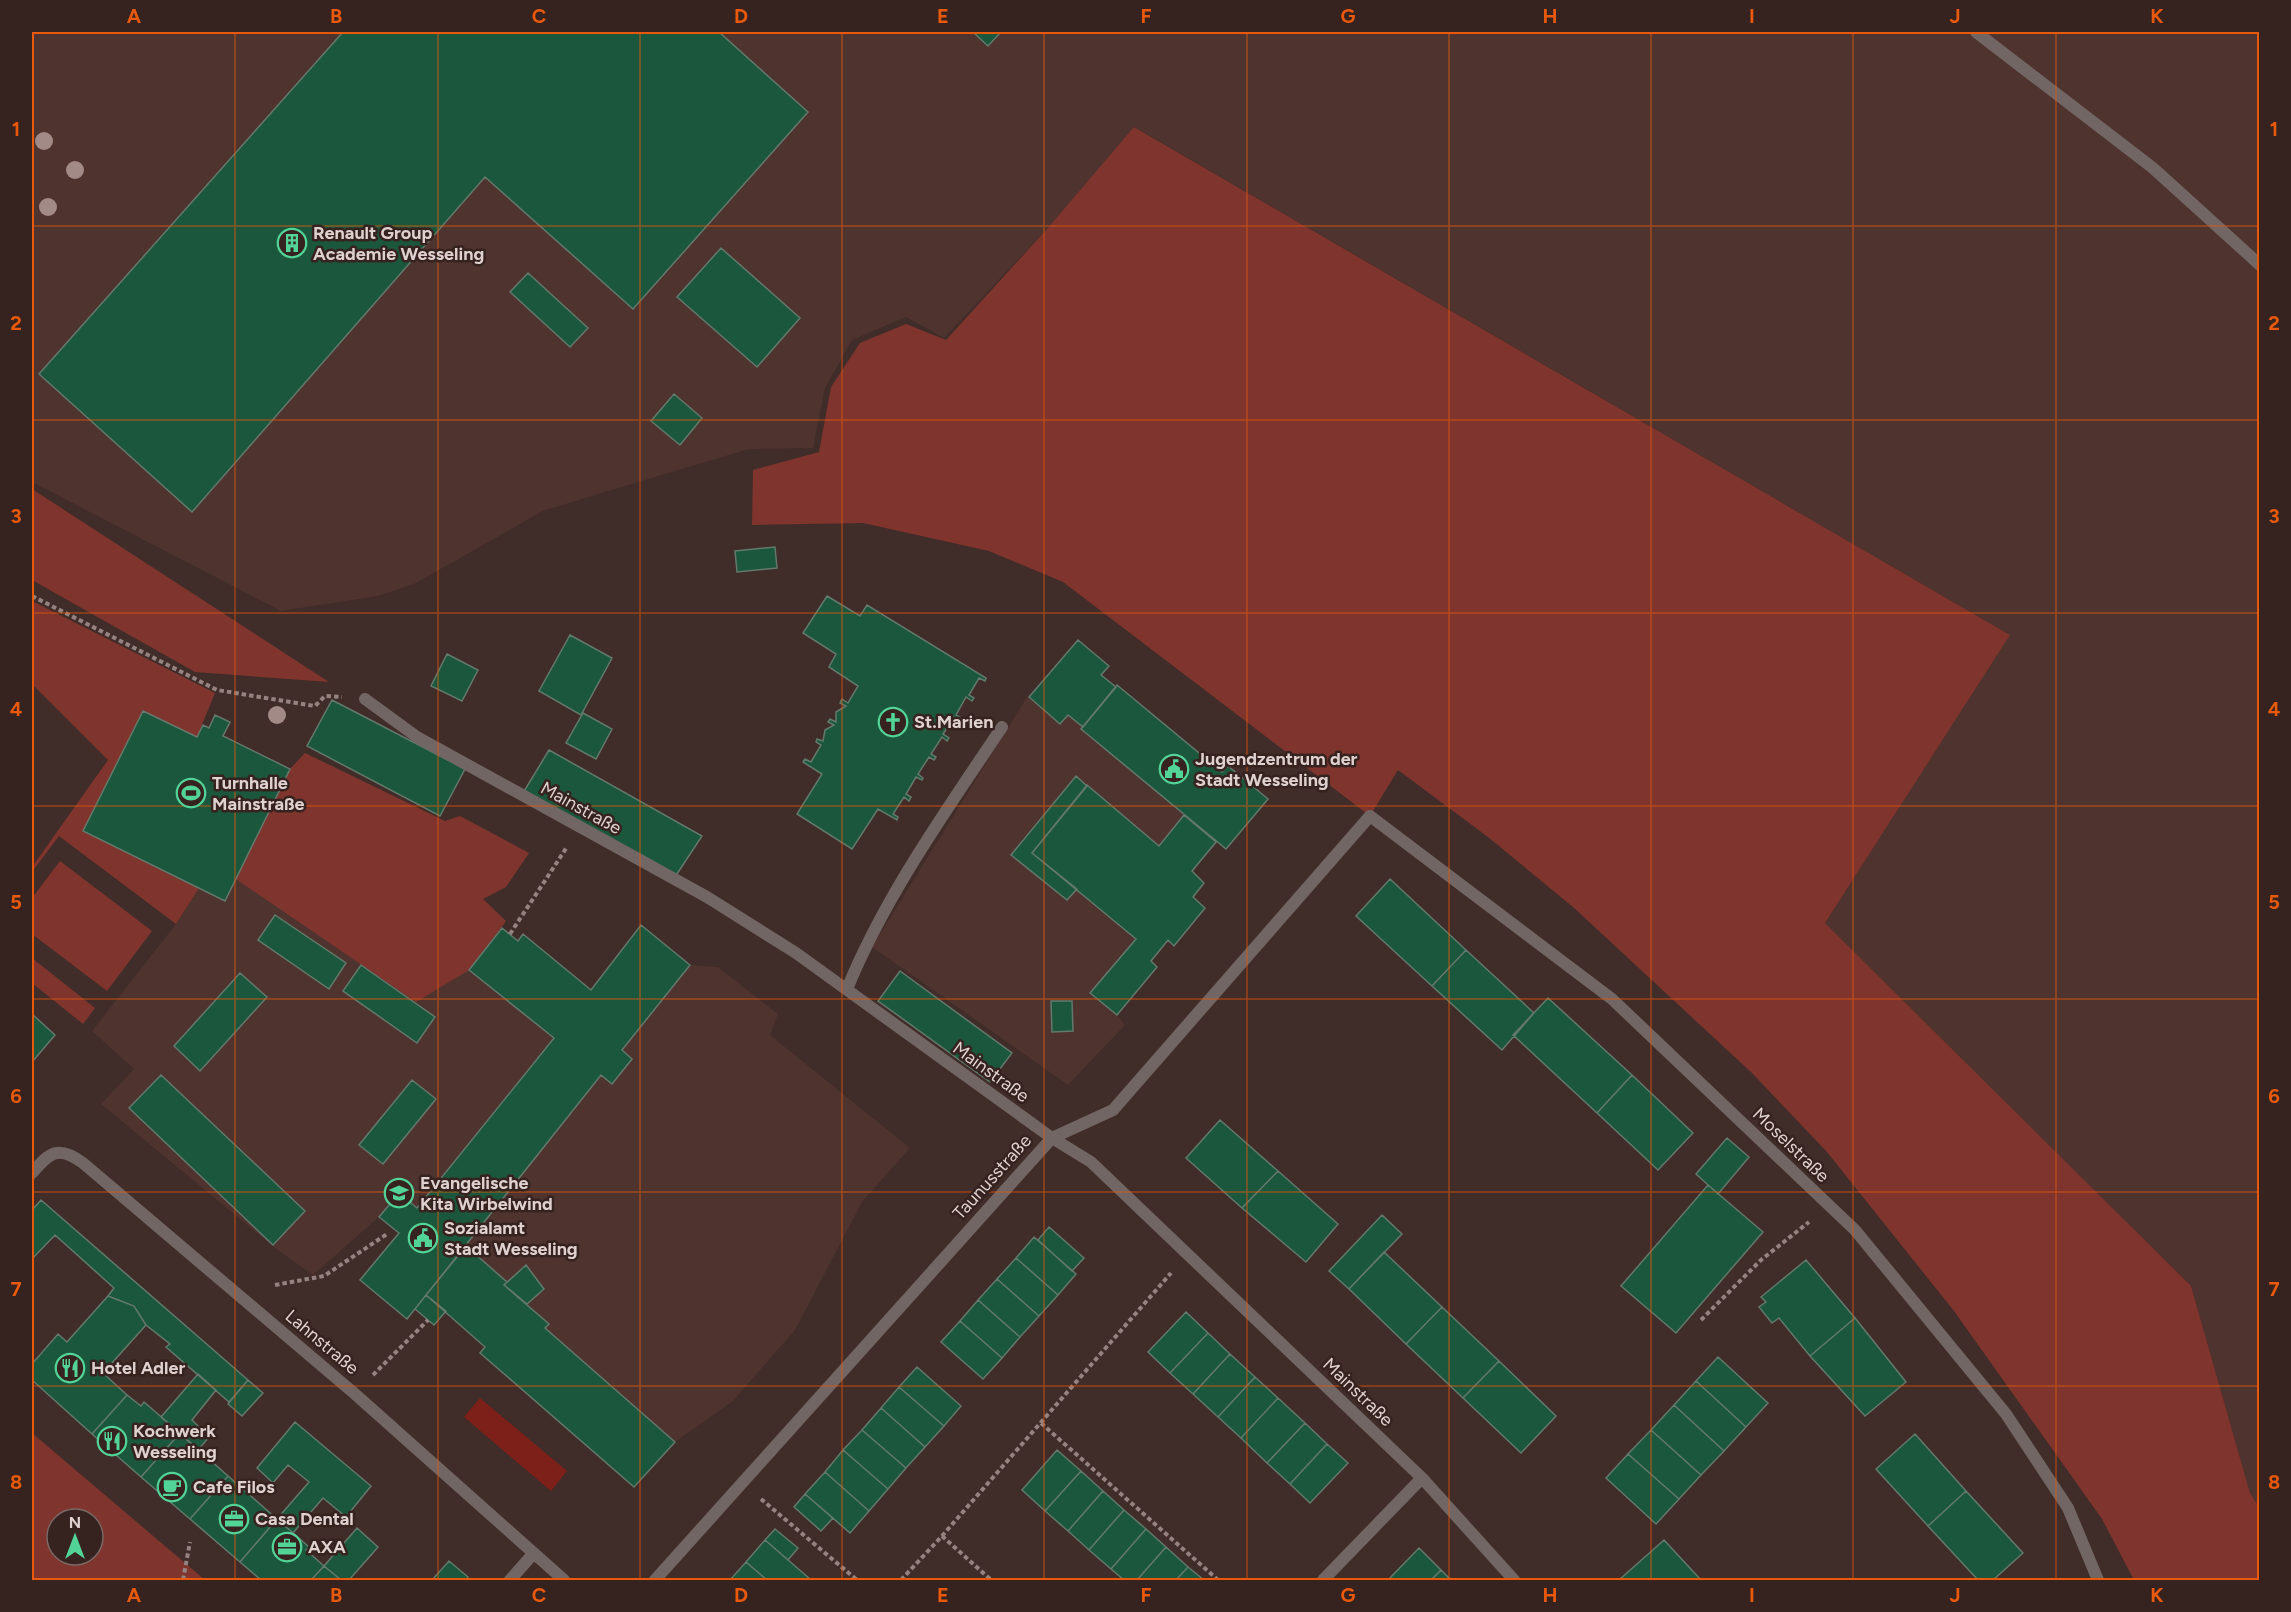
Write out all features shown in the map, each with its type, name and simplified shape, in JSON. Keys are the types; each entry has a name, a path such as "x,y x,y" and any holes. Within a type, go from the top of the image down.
{"street":[{"path":"1976,32 2153,168 2259,265"},
{"name":"Mainstraße","path":"364,699 417,737 707,897 796,953 1052,1138 1091,1162 1422,1478 1514,1581"},
{"path":"847,989 863,949 903,880 1002,727"},
{"name":"Taunusstraße","path":"655,1581 1052,1138 1113,1110 1370,816"},
{"name":"Moselstraße","path":"1370,816 1612,999 1855,1230 2006,1414 2068,1508 2098,1581"},
{"name":"Lahnstraße","path":"32,1173 46,1157 60,1152 72,1155 83,1163 355,1394 564,1581"},
{"path":"1323,1581 1422,1478"},
{"path":"510,1581 532,1554"}],"path":[{"path":"32,596 217,690 315,706 325,696 364,699"},
{"path":"510,934 579,828"},
{"path":"1701,1320 1761,1260 1830,1206"},
{"path":"275,1284 324,1276 387,1234"},
{"path":"901,1581 1188,1255"},
{"path":"355,1394 428,1320"},
{"path":"1041,1422 1218,1581"},
{"path":"742,1483 857,1581"},
{"path":"942,1536 991,1581"},
{"path":"183,1581 190,1542"}],"shaded area":[{"path":"32,32 2259,32 2259,1507 2250,1493 2191,1286 1825,923 2010,635 1135,127 1047,229 944,338 906,317 852,340 825,388 813,448 749,449 618,488 543,511 414,584 378,596 281,611 32,482"},
{"path":"1134,127 2010,635 1825,923 2191,1286 2250,1493 2259,1507 2259,1580 2134,1580 2102,1519 1954,1311 1827,1152 1752,1073 1573,907 1488,837 1398,770 1370,816 1063,582 989,551 863,523 752,525 753,470 819,452 831,387 860,343 906,324 946,340 1047,229"},
{"path":"32,489 329,682 195,672 32,580"},
{"path":"32,601 215,693 197,737 143,711 83,831 199,888 176,924 59,836 32,872 32,867 108,760 32,684"},
{"path":"1027,697 1060,724 1068,715 1083,727 1081,729 1216,842 1192,871 1204,883 1193,897 1205,908 1174,946 1168,941 1151,960 1157,967 1117,1015 1125,1025 1068,1085 872,947"},
{"path":"305,753 445,821 460,816 529,853 506,887 483,899 506,921 502,928 517,941 523,934 591,990 417,1208 399,1193 379,1217 313,1275 275,1248 101,1104 134,1069 92,1031 176,924 199,888 225,901 290,769"},
{"path":"305,753 445,821 460,816 529,853 506,887 483,899 506,921 469,970 416,1002 236,879 290,769"},
{"path":"60,861 152,931 107,991 32,934 32,898"},
{"path":"32,958 95,1008 83,1024 32,983"},
{"path":"690,965 718,967 778,1014 770,1035 910,1148 862,1202 795,1330 733,1401 675,1442 634,1487 480,1353 485,1347 426,1295 601,1075 612,1083 632,1059 622,1050"},
{"path":"480,1398 567,1471 551,1491 464,1417"},
{"path":"32,1433 205,1580 32,1580"}],"building":[{"name":"Renault Group Academie Wesseling","path":"343,32 719,32 808,112 633,309 485,177 192,512 39,374"},
{"path":"973,32 1001,32 988,46"},
{"path":"721,248 800,318 757,367 677,297"},
{"path":"528,273 588,328 570,347 510,292"},
{"path":"674,394 702,418 680,445 651,421"},
{"path":"775,547 777,568 737,572 735,551"},
{"name":"St.Marien","path":"827,596 860,616 867,605 986,678 985,681 979,678 969,695 974,698 972,701 966,697 956,715 961,718 959,721 954,717 943,734 949,738 947,741 942,737 931,754 936,757 934,760 929,757 918,774 923,778 922,780 916,777 906,794 911,797 909,801 904,797 893,814 898,817 897,820 878,809 852,849 797,814 822,774 803,762 805,759 811,762 821,745 816,742 817,739 823,741 825,730 834,725 828,722 830,719 836,722 836,712 846,706 840,703 842,699 848,703 858,686 829,667 836,654 803,633"},
{"path":"570,635 612,658 581,715 539,691"},
{"path":"1078,640 1109,666 1101,675 1116,687 1083,727 1068,715 1060,724 1029,697"},
{"path":"447,654 478,670 462,701 431,686"},
{"name":"Jugendzentrum der Stadt Wesseling","path":"1117,685 1222,772 1228,766 1268,799 1226,849 1081,729"},
{"path":"332,700 465,769 440,816 307,746"},
{"name":"Turnhalle Mainstraße","path":"143,711 197,737 203,725 209,728 215,715 230,722 223,736 290,769 225,901 83,831"},
{"path":"583,713 612,729 596,759 566,743"},
{"path":"549,750 702,836 675,877 523,793"},
{"path":"1076,776 1087,786 1032,853 1077,889 1067,900 1011,855"},
{"path":"1087,785 1159,846 1184,815 1216,842 1192,871 1204,883 1193,897 1205,908 1174,946 1168,940 1151,961 1157,967 1117,1015 1090,993 1136,939 1032,853"},
{"path":"1390,879 1466,950 1432,986 1356,916"},
{"path":"275,915 346,963 329,989 258,940"},
{"path":"641,925 690,965 622,1050 632,1059 612,1084 601,1075 407,1319 360,1280 399,1233 379,1217 399,1193 417,1208 554,1038 469,970 502,928 518,941 523,934 591,990"},
{"path":"1466,950 1534,1013 1502,1050 1432,986"},
{"path":"361,965 435,1017 417,1043 343,991"},
{"path":"900,971 1012,1053 990,1082 878,1001"},
{"path":"240,973 267,997 200,1071 174,1046"},
{"path":"1548,998 1632,1075 1597,1113 1513,1035"},
{"path":"1051,1001 1072,1001 1073,1031 1052,1032"},
{"path":"32,1014 55,1035 32,1062"},
{"path":"161,1075 305,1211 273,1245 129,1108"},
{"path":"1632,1075 1693,1133 1658,1170 1597,1113"},
{"path":"412,1080 436,1099 383,1164 359,1145"},
{"path":"1220,1120 1278,1171 1242,1208 1186,1158"},
{"path":"1727,1138 1749,1157 1718,1194 1696,1174"},
{"path":"1278,1171 1338,1224 1306,1262 1242,1208"},
{"path":"1708,1185 1763,1232 1676,1333 1621,1286"},
{"path":"41,1200 248,1380 229,1402 166,1347 170,1344 146,1325 134,1306 108,1296 114,1288 55,1235 32,1259 32,1210"},
{"path":"1382,1215 1402,1234 1349,1289 1329,1271"},
{"path":"1049,1227 1084,1258 1072,1271 1038,1240"},
{"path":"1034,1237 1076,1274 1058,1295 1016,1258"},
{"path":"466,1246 507,1282 504,1285 549,1324 545,1328 675,1442 634,1487 480,1353 485,1347 426,1295"},
{"path":"1384,1252 1442,1307 1406,1344 1349,1289"},
{"path":"1016,1258 1058,1295 1039,1316 997,1279"},
{"path":"1806,1260 1855,1318 1810,1356 1779,1318 1772,1323 1759,1307 1766,1302 1761,1297"},
{"path":"526,1265 544,1289 527,1304 504,1285"},
{"path":"997,1279 1039,1316 1020,1337 978,1300"},
{"path":"426,1295 446,1311 434,1325 415,1309"},
{"name":"Hotel Adler","path":"108,1296 134,1306 146,1325 103,1373 127,1395 92,1434 32,1380 32,1364 58,1334 67,1342"},
{"path":"978,1300 1020,1337 1002,1358 960,1321"},
{"path":"1442,1307 1499,1361 1463,1398 1406,1344"},
{"path":"1186,1312 1208,1333 1170,1373 1148,1352"},
{"path":"1855,1318 1906,1382 1865,1416 1810,1356"},
{"path":"960,1321 1002,1358 983,1379 941,1342"},
{"path":"1208,1333 1230,1354 1193,1394 1170,1373"},
{"path":"1230,1354 1255,1377 1218,1417 1193,1394"},
{"path":"1718,1357 1768,1403 1746,1427 1696,1381"},
{"path":"1499,1361 1556,1416 1521,1453 1463,1398"},
{"path":"917,1367 961,1406 944,1426 899,1387"},
{"path":"198,1374 216,1390 192,1420 209,1437 198,1450 161,1417"},
{"path":"1255,1377 1278,1398 1241,1438 1218,1417"},
{"path":"248,1380 263,1393 242,1416 228,1404"},
{"path":"1696,1381 1746,1427 1724,1451 1674,1405"},
{"path":"899,1387 944,1426 925,1447 881,1408"},
{"path":"127,1395 141,1406 144,1402 180,1433 141,1477 92,1434"},
{"path":"1278,1398 1305,1423 1267,1463 1241,1438"},
{"path":"1674,1405 1724,1451 1701,1475 1651,1430"},
{"path":"881,1408 925,1447 906,1468 862,1430"},
{"path":"295,1422 371,1486 346,1517 323,1498 293,1533 277,1519 309,1482 288,1465 273,1483 257,1468"},
{"path":"1305,1423 1327,1444 1290,1484 1267,1463"},
{"path":"862,1430 906,1468 888,1489 843,1450"},
{"path":"1651,1430 1701,1475 1679,1499 1628,1454"},
{"path":"180,1433 228,1476 190,1519 141,1477"},
{"path":"1915,1434 1966,1491 1928,1526 1876,1469"},
{"path":"1327,1444 1348,1463 1310,1503 1290,1484"},
{"path":"843,1450 888,1489 869,1511 825,1472"},
{"path":"1057,1450 1081,1471 1045,1511 1022,1490"},
{"path":"1628,1454 1679,1499 1656,1524 1606,1478"},
{"path":"1081,1471 1103,1491 1068,1531 1045,1511"},
{"path":"825,1472 869,1511 850,1533 805,1494"},
{"name":"Casa Dental","path":"228,1476 277,1519 240,1562 190,1519"},
{"path":"1103,1491 1124,1510 1089,1550 1068,1531"},
{"path":"1966,1491 2023,1553 1993,1580 1978,1580 1928,1526"},
{"path":"805,1494 833,1518 821,1531 794,1507"},
{"path":"1124,1510 1146,1529 1111,1569 1089,1550"},
{"path":"277,1519 309,1547 306,1550 324,1566 311,1580 261,1580 240,1562"},
{"path":"357,1528 378,1547 349,1580 341,1580 324,1566"},
{"path":"775,1529 798,1548 788,1560 765,1540"},
{"path":"1146,1529 1166,1547 1137,1580 1124,1580 1111,1569"},
{"path":"765,1540 810,1579 767,1580 746,1562"},
{"path":"1664,1540 1701,1580 1619,1580"},
{"path":"1166,1547 1188,1567 1176,1580 1137,1580"},
{"path":"1419,1548 1441,1570 1431,1580 1388,1580"},
{"path":"449,1561 468,1577 465,1580 432,1580"},
{"path":"746,1562 767,1580 730,1580"},
{"path":"324,1566 341,1580 311,1580"},
{"path":"1188,1567 1204,1580 1176,1580"},
{"path":"1441,1570 1451,1580 1431,1580"}],"place":[{"name":"Renault Group Academie Wesseling","path":"292,243"},
{"name":"St.Marien","path":"893,722"},
{"name":"Jugendzentrum der Stadt Wesseling","path":"1174,769"},
{"name":"Turnhalle Mainstraße","path":"191,793"},
{"name":"Evangelische Kita Wirbelwind","path":"399,1193"},
{"name":"Sozialamt Stadt Wesseling","path":"423,1238"},
{"name":"Hotel Adler","path":"70,1368"},
{"name":"Kochwerk Wesseling","path":"112,1441"},
{"name":"Cafe Filos","path":"172,1487"},
{"name":"Casa Dental","path":"234,1519"},
{"name":"AXA","path":"287,1547"}]}
